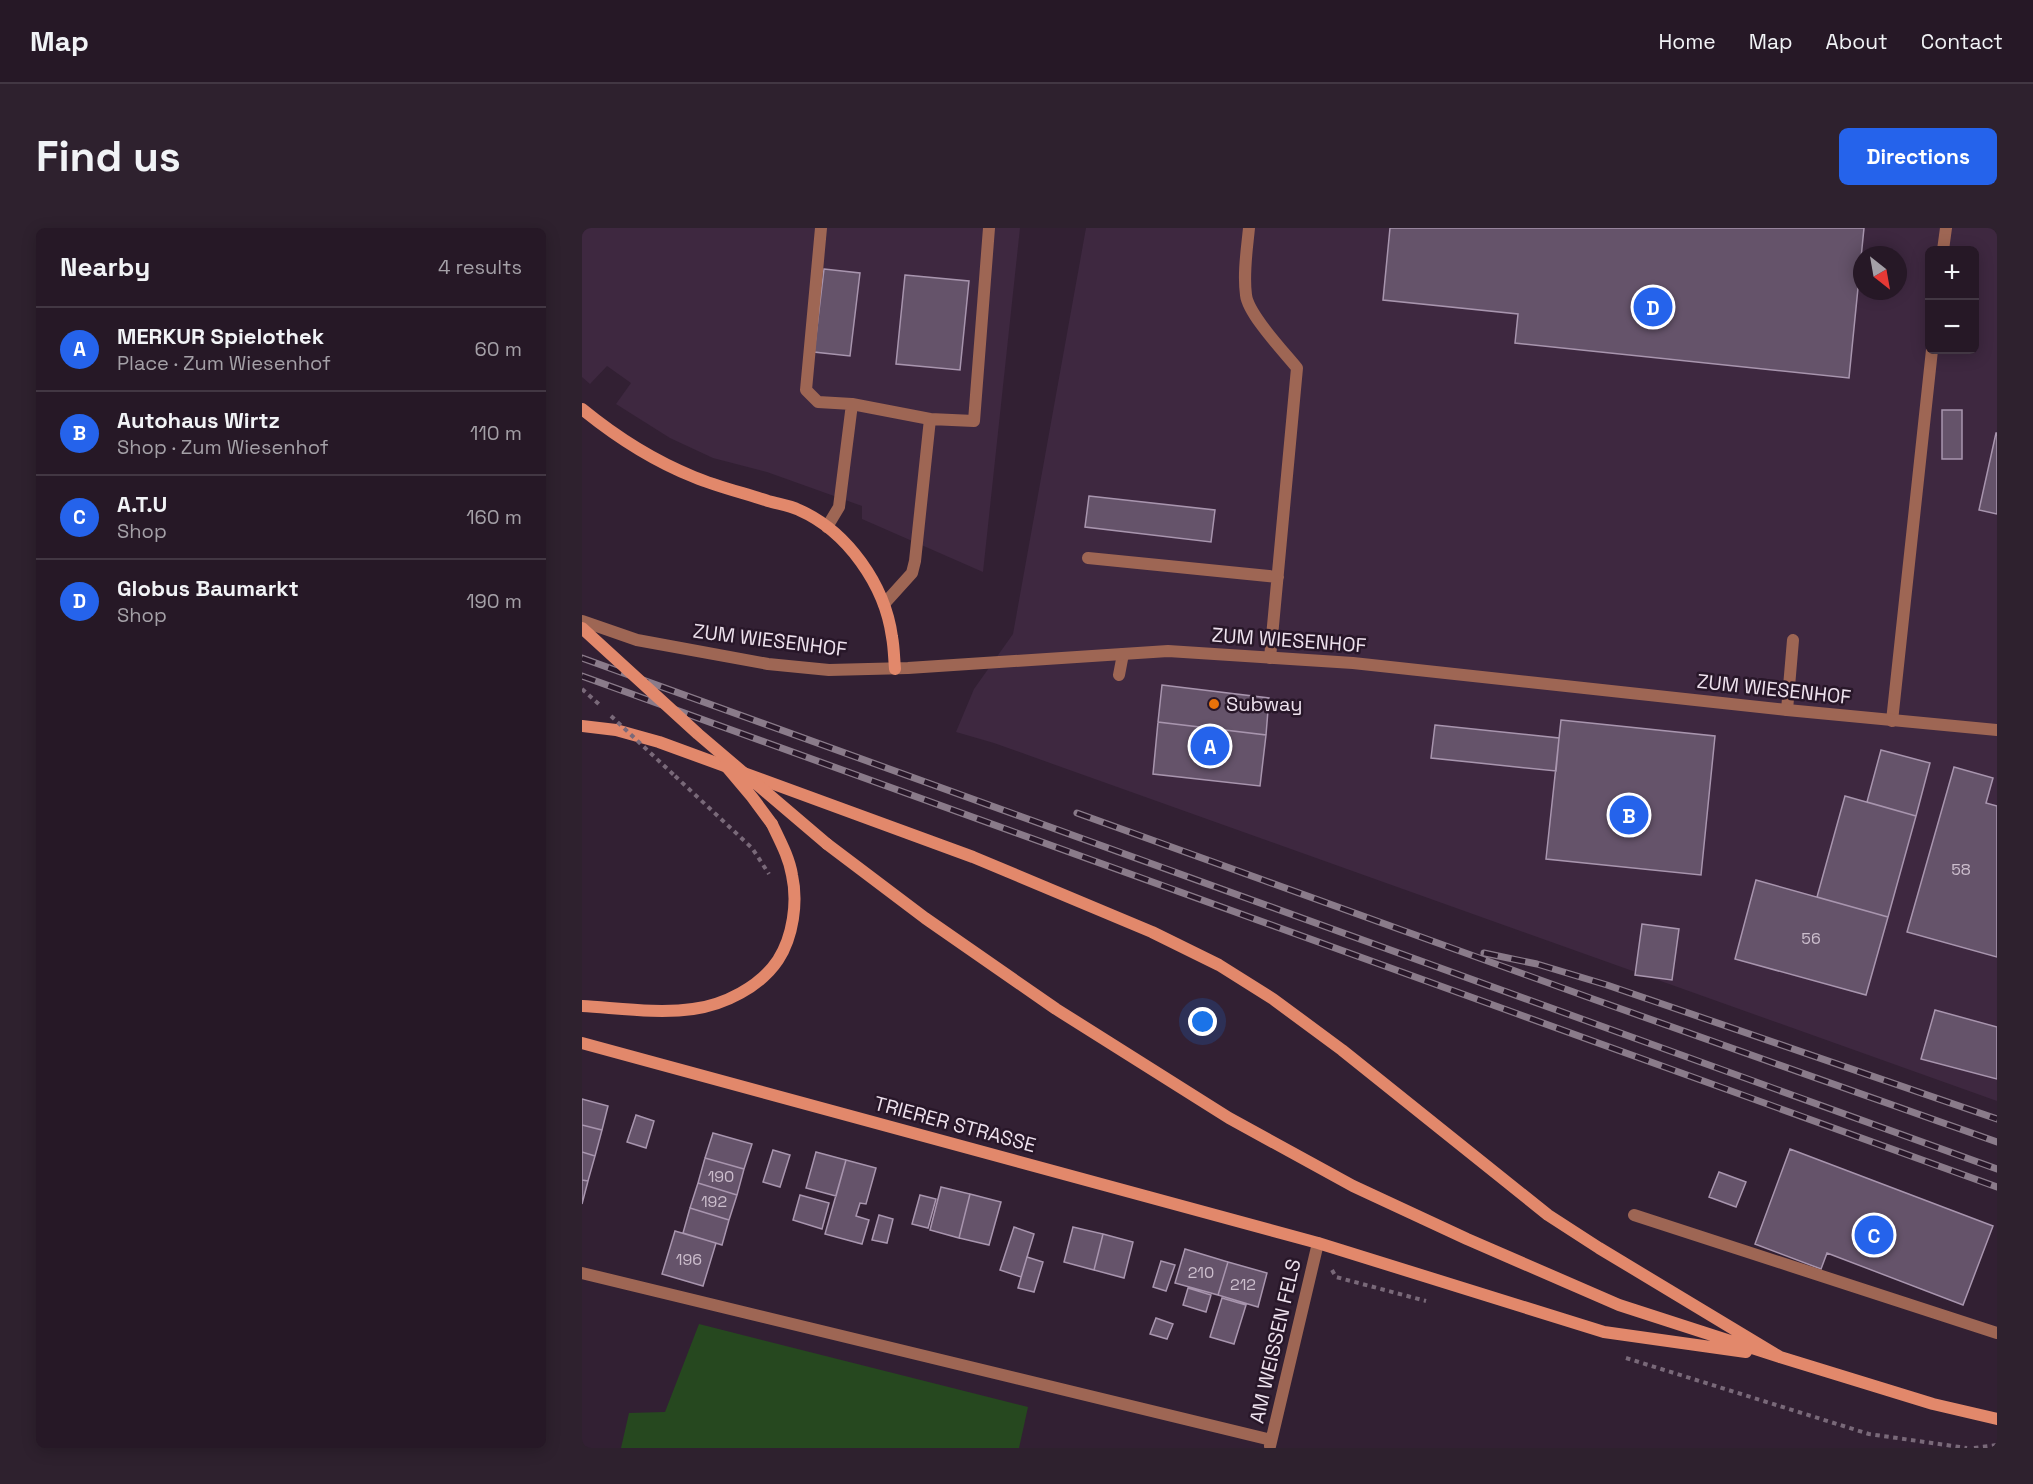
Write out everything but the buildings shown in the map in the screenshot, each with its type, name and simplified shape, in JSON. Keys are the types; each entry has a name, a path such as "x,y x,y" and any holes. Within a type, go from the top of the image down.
{"main road":[{"path":"582,409 602,425 649,455 685,473 798,509 827,527 857,557 871,576 884,604 892,635 895,669"},
{"path":"582,628 698,734 827,844 925,918 1056,1010 1229,1118 1353,1186 1467,1239 1619,1305 1933,1404 1997,1419"},
{"path":"582,726 616,730 659,742 973,857 1152,932 1219,965 1273,999 1342,1050 1548,1215 1780,1357"},
{"path":"582,1006 644,1010 693,1009 724,1001 754,985 778,960 788,937 795,906 793,876 786,853 772,824 698,734"},
{"name":"TRIERER STRASSE","path":"582,1043 1318,1243 1604,1332 1780,1357"}],"street":[{"path":"821,228 806,390 818,402 852,404 930,419 974,421 989,228"},
{"path":"1249,228 1246,296 1252,311 1298,368 1270,658"},
{"path":"1944,246 1946,228"},
{"path":"1892,721 1932,354"},
{"path":"827,527 839,507 852,404"},
{"path":"884,604 912,573 914,567 930,419"},
{"path":"1088,558 1278,577"},
{"name":"ZUM WIESENHOF","path":"582,621 637,640 768,664 829,670 895,669 1168,651 1365,664 1892,721 1997,730"},
{"path":"1787,710 1793,640"},
{"path":"1119,675 1123,654"},
{"path":"1635,1215 1997,1333"},
{"name":"AM WEISSEN FELS","path":"1270,1444 1318,1243"},
{"path":"582,1274 1270,1444"}],"path":[{"path":"582,689 586,693"},
{"path":"611,716 752,848 771,880"},
{"path":"1318,1243 1336,1276 1435,1303"},
{"path":"1618,1356 1869,1434 1967,1448"},
{"path":"1974,1448 1997,1445"}],"shaded area":[{"path":"582,228 1020,228 983,572 862,519 862,506 767,472 713,458 670,438 616,404 631,383 607,366 590,384 582,377"},
{"path":"1086,228 1997,228 1997,1101 994,743 956,732 974,689 1013,634"}],"green space":[{"path":"699,1324 1028,1407 1019,1448 621,1448 629,1413 665,1412"}],"railway":[{"path":"582,658 1997,1169"},
{"path":"582,676 1997,1187"},
{"path":"1077,813 1997,1142"},
{"path":"1484,953 1537,964 1607,985 1997,1119"}],"place":[{"name":"Globus Baumarkt","path":"1653,307"},
{"name":"Subway","path":"1214,704"},
{"name":"MERKUR Spielothek","path":"1210,746"},
{"name":"Autohaus Wirtz","path":"1629,815"},
{"name":"A.T.U","path":"1874,1235"}]}
